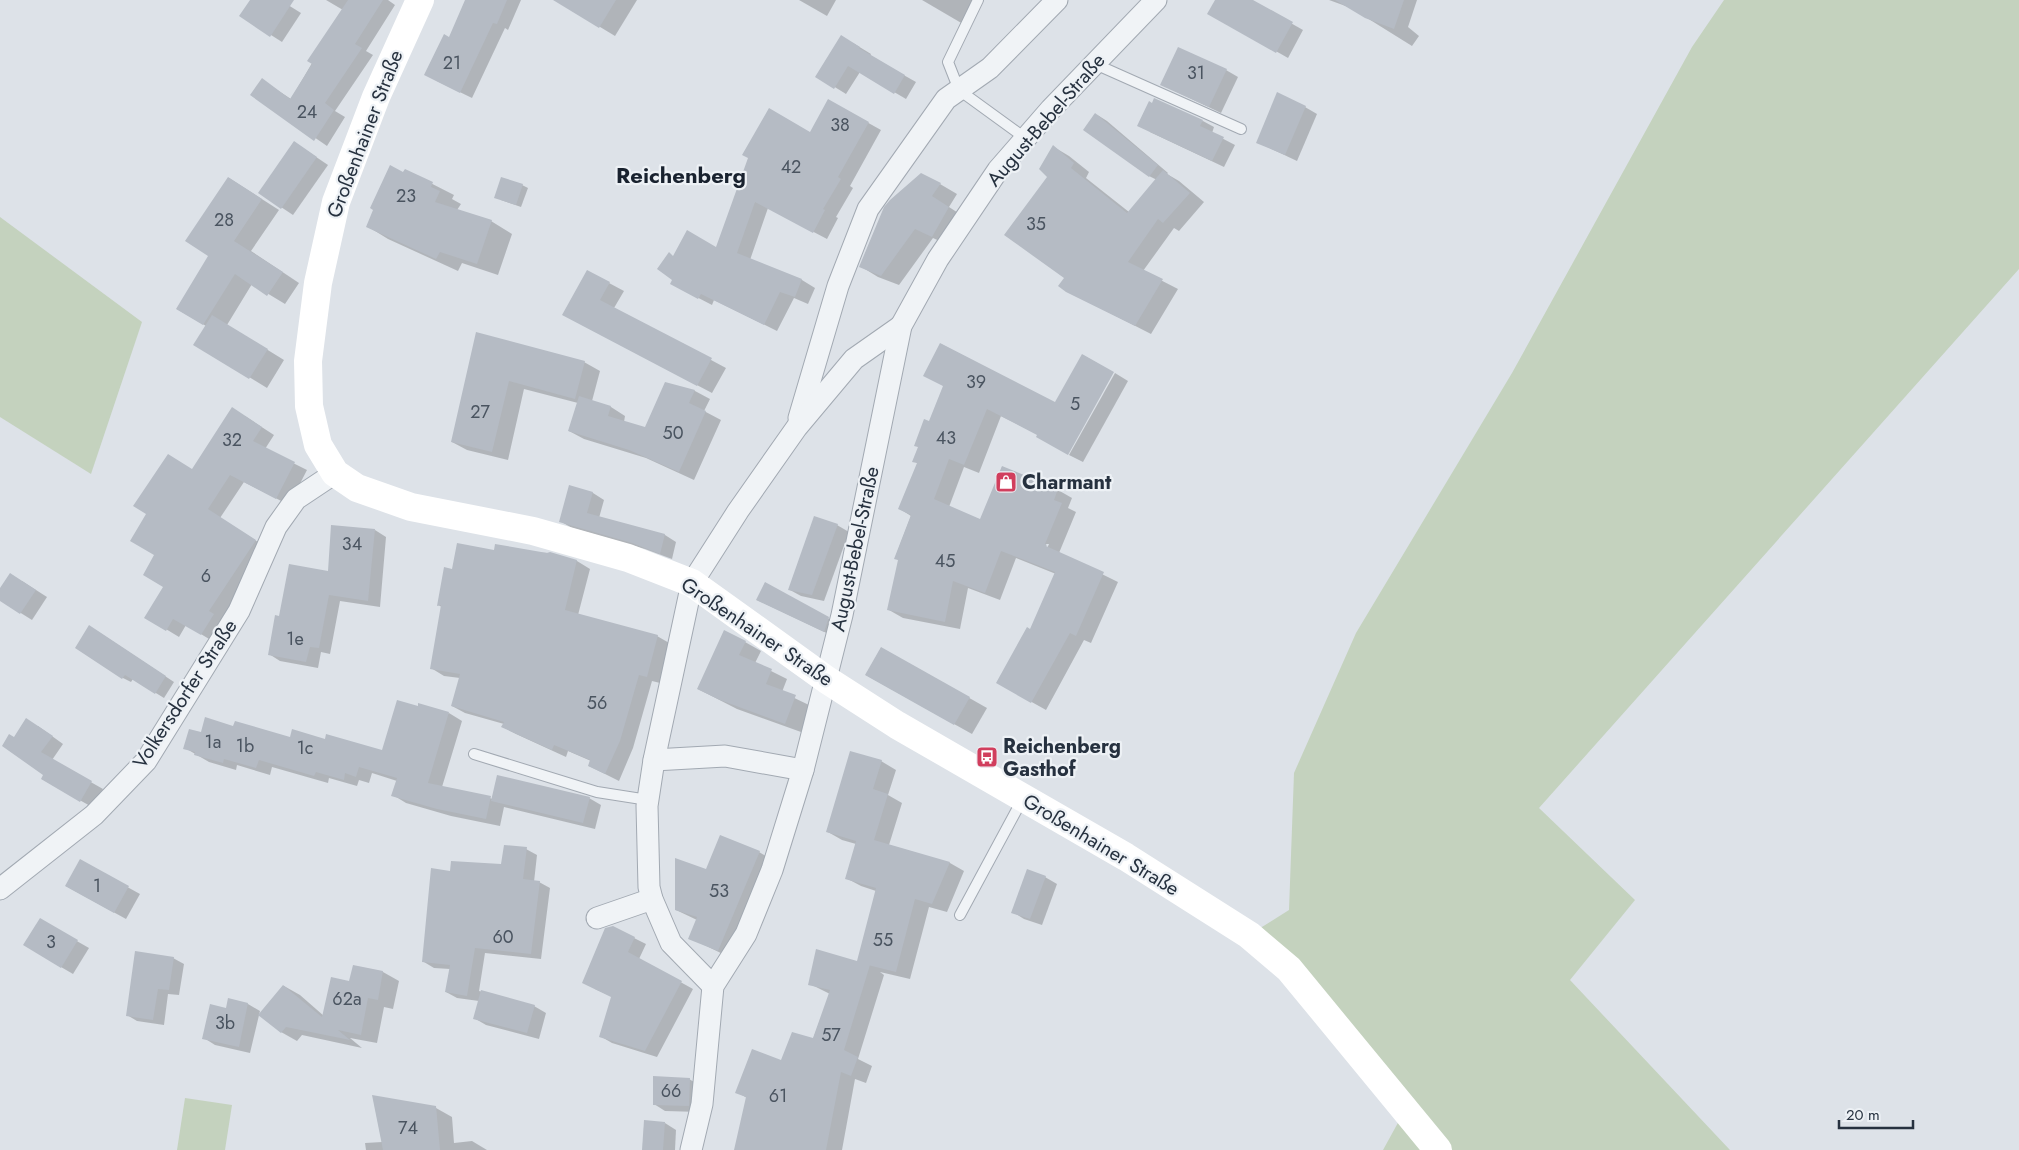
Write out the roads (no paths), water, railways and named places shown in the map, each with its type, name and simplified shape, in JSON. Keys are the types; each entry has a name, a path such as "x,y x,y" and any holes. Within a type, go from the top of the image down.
{"street":[{"name":"Großenhainer Straße","path":"420,0 376,97 336,202 318,283 308,361 309,406 318,445 335,473 357,488 411,507 533,532 628,558 692,583 826,680 897,726 1126,857 1249,935 1289,969 1438,1150"},
{"name":"August-Bebel-Straße","path":"797,427 838,286 868,209 946,100 990,68 1057,0"},
{"name":"August-Bebel-Straße","path":"691,1150 702,1104 714,986 746,934 772,870 803,770 842,615 900,326 938,259 998,170 1025,138 1156,0"},
{"name":"August-Bebel-Straße","path":"714,986 671,943 652,899 649,886 648,800 654,760 692,583 738,511 797,427 854,359 900,326"},
{"name":"Volkersdorfer Straße","path":"0,889 94,815 146,762 239,611 276,527 296,500 335,473"},
{"path":"654,760 725,756 803,770"},
{"path":"597,918 652,899"}],"lane":[{"path":"978,0 948,62 960,90 1025,138"},
{"path":"1095,64 1241,129"},
{"path":"474,754 597,792 648,800"},
{"path":"960,915 1024,798"}],"place":[{"name":"Charmant","path":"1006,482"},
{"name":"Reichenberg Gasthof","path":"987,757"}],"district":[{"name":"Reichenberg","path":"681,175"}]}
